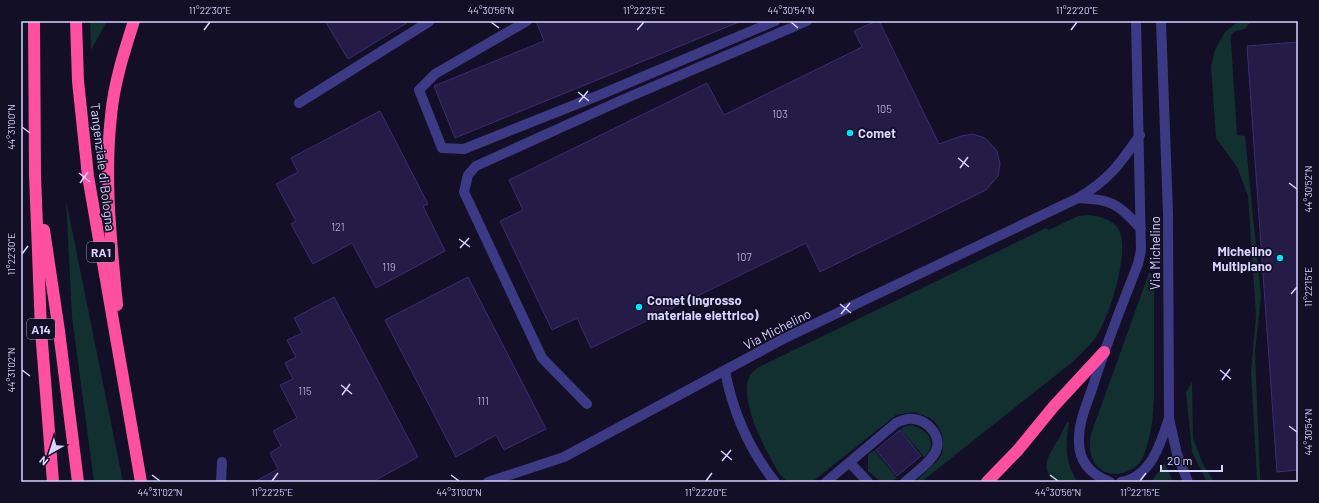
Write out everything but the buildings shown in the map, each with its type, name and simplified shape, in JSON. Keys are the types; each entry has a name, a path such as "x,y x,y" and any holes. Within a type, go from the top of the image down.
{"highway":[{"name":"A14","path":"34,21 35,175 41,330 54,482"},
{"name":"Tangenziale di Bologna","path":"76,21 78,81 88,176 140,482"},
{"path":"125,398 107,187 111,115 116,86 134,21"},
{"path":"35,175 59,331 78,482"},
{"path":"987,482 1018,450 1054,406 1104,352"}],"street":[{"path":"299,103 430,21"},
{"path":"527,21 435,74 419,90 442,148 464,149 602,94 775,21"},
{"path":"587,404 542,358 464,192 468,175 476,166 622,100 806,21"},
{"name":"Via Michelino","path":"1110,482 1100,478 1088,470 1078,443 1080,423 1104,352 1138,264 1141,250 1140,135 1136,21"},
{"name":"Via Michelino","path":"1161,21 1168,214 1169,418 1178,454 1188,482"},
{"name":"Via Michelino","path":"488,482 564,458 783,339 1078,198 1098,186 1110,176 1140,135"},
{"name":"Via Michelino","path":"1078,198 1100,199 1112,203 1126,212 1141,229"},
{"path":"725,371 730,398 738,420 749,444 775,482"},
{"path":"1121,482 1137,476 1148,465 1160,446 1169,418"},
{"path":"826,482 896,423 905,419 915,419 933,430 937,439 936,450 929,460 905,482"},
{"path":"221,482 222,462"},
{"path":"850,463 868,482"}],"green space":[{"path":"90,21 107,21 91,50"},
{"path":"1239,21 1251,21 1245,29 1236,31 1231,35 1231,41 1237,135 1245,136 1261,296 1255,352 1261,482 1257,479 1251,372 1256,316 1248,196 1237,167 1216,138 1211,66 1215,50 1225,32"},
{"path":"66,200 123,482 94,482 72,317"},
{"path":"1089,215 1104,218 1112,222 1117,227 1121,237 1122,251 1117,284 1106,318 1094,340 1075,360 921,482 915,482 938,460 942,454 943,443 942,434 936,423 930,418 914,412 896,415 812,482 788,482 781,476 762,442 751,413 747,386 750,375 757,368 1046,228 1049,230 1078,216"},
{"path":"1149,273 1154,275 1154,397 1150,433 1140,463 1129,471 1115,474 1109,473 1102,471 1092,459 1090,447 1091,434"},
{"path":"1192,382 1193,438 1202,462 1214,482 1207,482 1192,452 1186,392"},
{"path":"1068,421 1068,461 1078,482 1056,482 1050,477 1047,471 1047,460"},
{"path":"909,425 921,429 929,436 931,446 929,452 924,457 901,430 903,427"},
{"path":"874,450 897,478 891,482 881,482 868,471 868,455"},
{"path":"1165,463 1173,482 1151,482"}],"place":[{"name":"Comet","path":"850,133"},
{"name":"Michelino Multipiano","path":"1280,258"},
{"name":"Comet (ingrosso materiale elettrico)","path":"639,307"}]}
